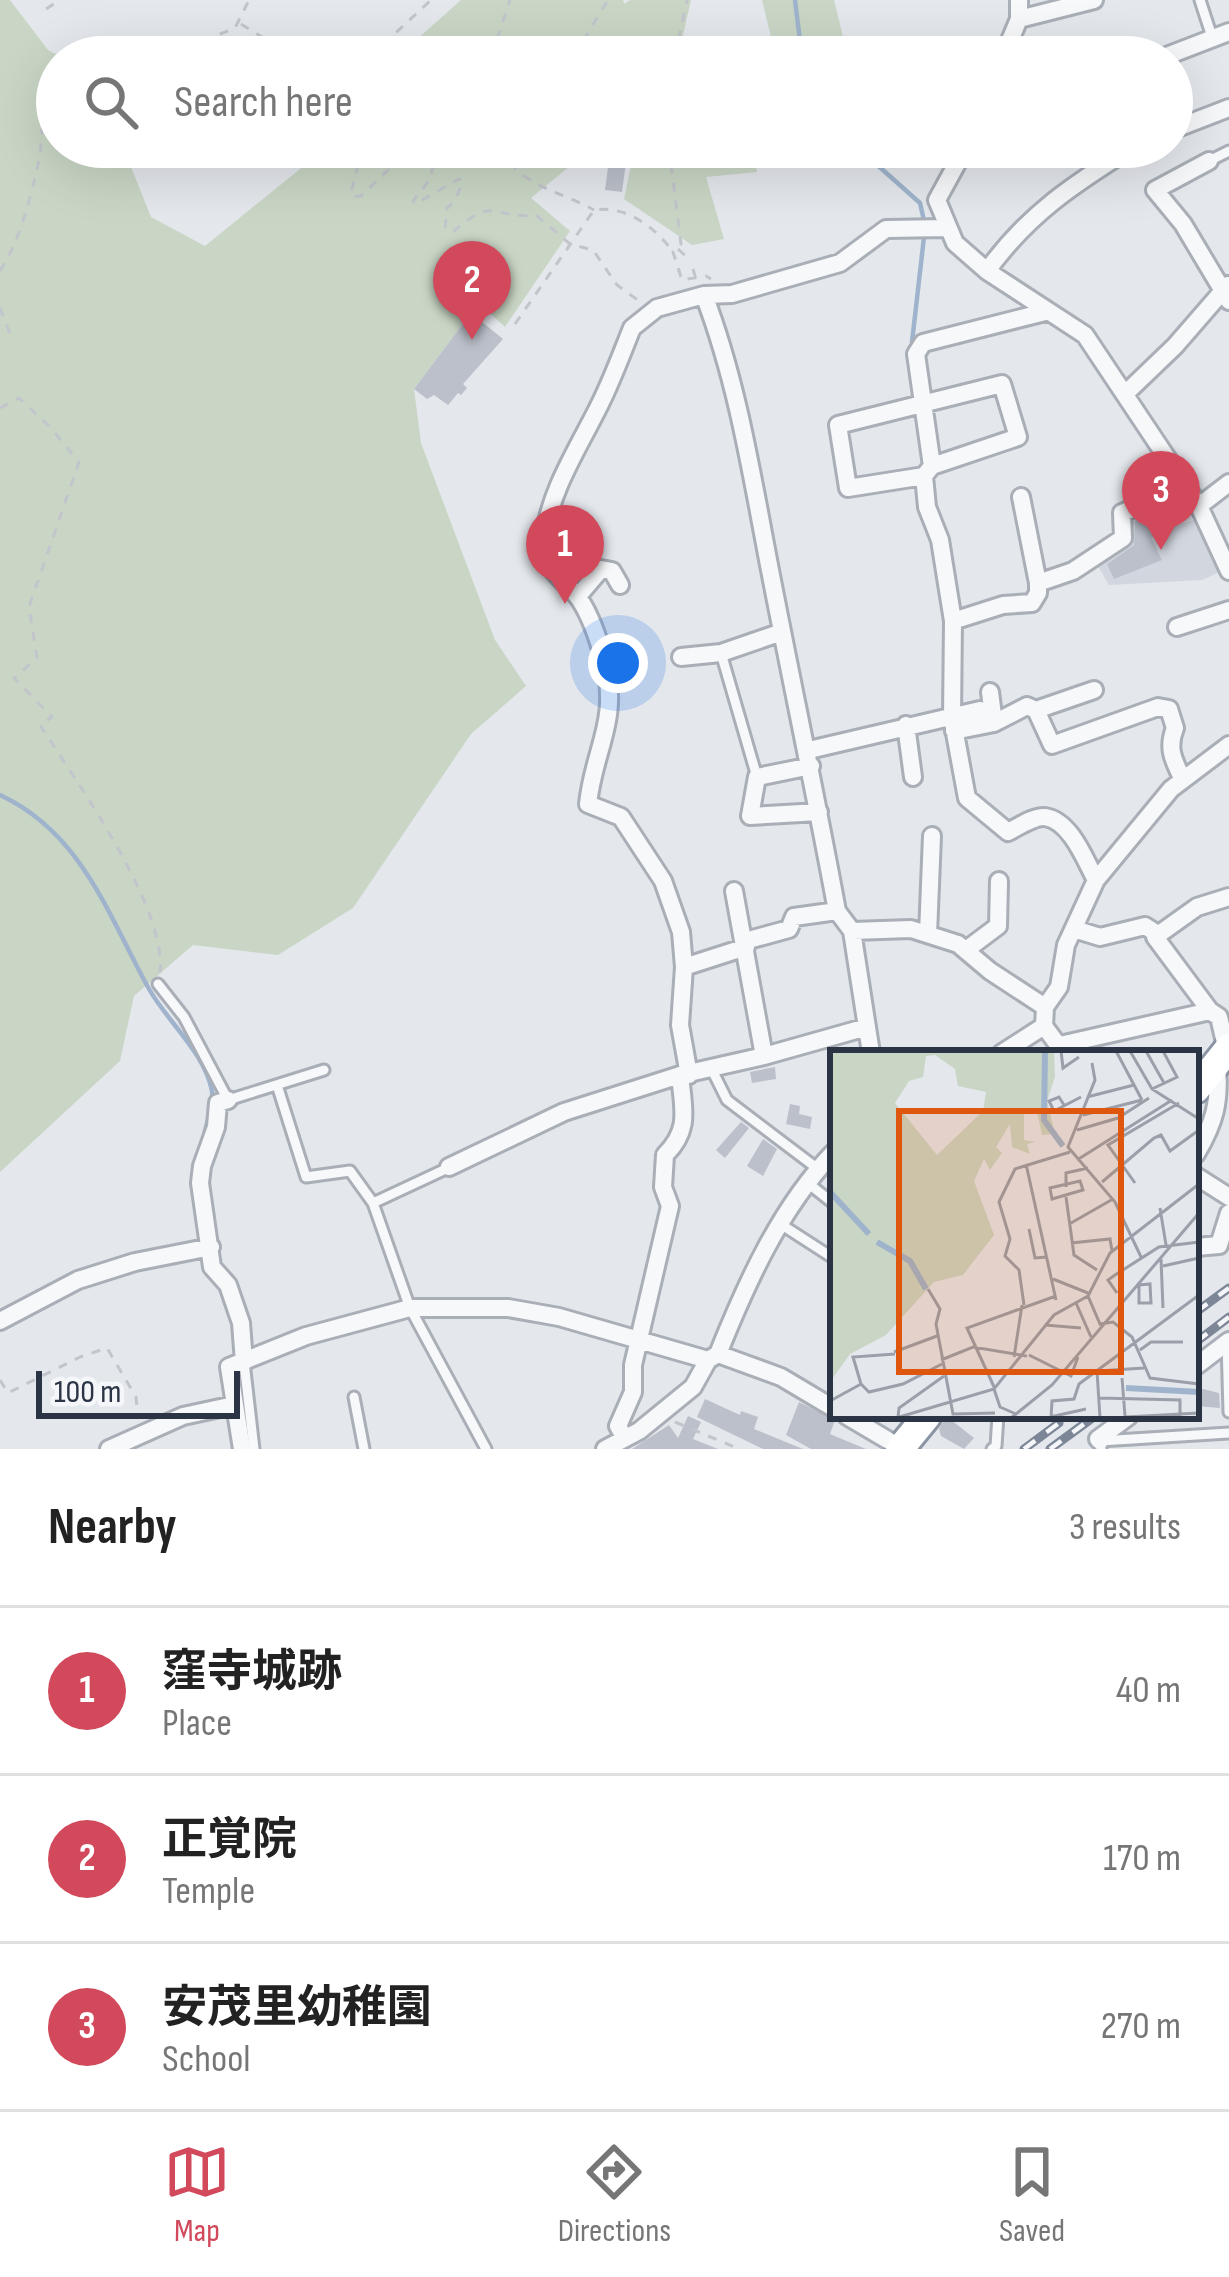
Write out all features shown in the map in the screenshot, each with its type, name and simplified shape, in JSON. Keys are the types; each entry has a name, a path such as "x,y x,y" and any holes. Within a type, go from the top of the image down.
{"highway":[{"path":"1199,1085 1224,1054"},
{"path":"902,1449 925,1419"}],"street":[{"path":"1019,9 1094,0"},
{"path":"1193,122 1229,108"},
{"path":"1126,394 1226,292 1155,190 1209,161"},
{"path":"955,168 937,200 956,244 987,271 1084,335 1199,506 1229,571"},
{"path":"987,271 1006,244 1055,196 1100,168"},
{"path":"624,1437 618,1426 633,1393 633,1365 670,1206 663,1187 665,1155 680,1139 683,1117 680,1025 684,967 681,932 664,881 621,817 588,804 612,708 605,663 578,596 560,581 545,556 553,505 632,328 652,311 840,263 886,229 947,229"},
{"path":"704,295 725,348 837,911 852,931 871,1050"},
{"path":"1045,312 922,343 916,354 927,507 940,540 953,622 953,724 968,798 1010,839 1041,816 1051,819 1070,834 1096,880"},
{"path":"1002,384 1018,437 928,471 848,488 838,425 922,406 1002,384"},
{"path":"1199,506 1229,483"},
{"path":"1038,583 1073,571 1123,538 1122,513 1184,487"},
{"path":"953,622 1003,605 1032,603 1038,593 1021,497"},
{"path":"578,596 601,569 612,572 620,585"},
{"path":"1177,627 1229,610"},
{"path":"681,657 722,653 782,632"},
{"path":"1036,710 1094,690"},
{"path":"987,717 990,692"},
{"path":"819,812 750,816 757,777 906,725 953,724 1027,706 1036,710 1052,745 1158,707 1169,709 1175,728 1172,757 1182,778"},
{"path":"906,725 913,777"},
{"path":"1006,1050 1045,1017 1059,987 1066,945 1096,880 1182,778 1229,745"},
{"path":"928,934 932,836"},
{"path":"966,950 998,926 999,881"},
{"path":"734,891 764,1056"},
{"path":"1199,1149 1219,1105 1224,1054 1219,1016 1210,1011 1155,938 1197,907 1229,897"},
{"path":"684,967 789,929 794,916 837,911"},
{"path":"1074,929 1100,937 1145,926 1159,935"},
{"path":"852,931 911,929 966,950 1045,1017 1062,1049 1210,1011"},
{"path":"449,1167 564,1112 867,1027"},
{"path":"228,1100 218,1103 200,1184 212,1267 228,1285 242,1323 244,1362"},
{"path":"605,1449 639,1431 693,1388 761,1256 830,1156"},
{"path":"1199,1178 1229,1198"},
{"path":"1199,1246 1219,1245 1229,1214"},
{"path":"0,1321 78,1280 135,1262 211,1247"},
{"path":"242,1449 229,1367 306,1336 410,1308 508,1308 559,1317 782,1377 830,1406"},
{"path":"1199,1364 1228,1342"},
{"path":"109,1449 183,1416 234,1405"},
{"path":"852,1419 902,1449"},
{"path":"1096,1445 1126,1419"}],"lane":[{"path":"1200,0 1221,36"},
{"path":"1209,161 1229,151"},
{"path":"722,653 757,777"},
{"path":"158,984 184,1016 228,1100 324,1070"},
{"path":"711,1068 727,1100 813,1176 830,1198"},
{"path":"277,1085 306,1177 350,1171 373,1203 410,1308 486,1449"},
{"path":"373,1203 449,1167"},
{"path":"782,1225 830,1256"},
{"path":"1228,1342 1229,1412"},
{"path":"244,1362 254,1449"},
{"path":"354,1397 364,1449"},
{"path":"992,1449 998,1419"},
{"path":"1096,1445 1229,1433"}],"path":[{"path":"46,9 60,0"},
{"path":"218,36 239,23 249,0"},
{"path":"392,36 431,0"},
{"path":"498,36 510,0"},
{"path":"587,36 608,0"},
{"path":"679,36 687,0"},
{"path":"239,23 260,36"},
{"path":"0,272 37,168"},
{"path":"359,168 353,197 361,196 390,168"},
{"path":"434,168 412,200 415,204 459,179 463,182 447,208 445,229 454,231 475,213 493,208 519,217 536,214 570,244 592,250 616,285 652,311"},
{"path":"512,168 594,210 630,214 689,259"},
{"path":"672,168 681,244 676,250"},
{"path":"514,324 594,210"},
{"path":"676,250 682,280 706,276 732,294"},
{"path":"0,308 11,339"},
{"path":"0,408 19,398 79,462 29,608 37,658 14,678 52,717 40,725 138,886 162,948 158,984"},
{"path":"0,1380 8,1394 107,1348 136,1396 140,1432"},
{"path":"661,1412 739,1449"}],"shaded area":[{"path":"1162,501 1175,526 1197,519 1220,572 1202,580 1109,585 1095,561 1128,540 1127,515"}],"green space":[{"path":"0,0 10,0 37,36 36,168 131,168 151,217 205,246 301,168 567,168 531,198 570,231 505,327 480,304 490,289 468,253 471,313 414,389 421,443 495,640 526,686 471,734 353,908 278,955 193,945 134,996 120,1061 0,1172"},
{"path":"461,0 623,0 624,4 630,0 691,0 683,36 421,36"},
{"path":"762,0 834,0 843,36 771,36"},
{"path":"630,168 756,168 757,172 706,177 724,239 692,245 624,199"}],"building":[{"path":"608,168 625,168 622,192 605,190"},
{"path":"471,313 503,339 463,384 467,388 461,395 448,405 434,395 427,399 414,389"},
{"path":"1163,510 1172,528 1151,538 1162,560 1114,579 1107,564 1134,545 1135,521"},
{"path":"775,1067 776,1079 752,1083 750,1072"},
{"path":"790,1104 800,1106 799,1114 812,1117 810,1129 786,1124"},
{"path":"741,1122 749,1128 725,1158 716,1150"},
{"path":"763,1139 777,1149 763,1176 747,1166"},
{"path":"1199,1390 1219,1393 1220,1408 1199,1406"},
{"path":"705,1399 740,1415 741,1411 758,1417 754,1429 803,1449 763,1449 697,1417"},
{"path":"799,1402 835,1420 830,1434 866,1449 811,1449 786,1435"},
{"path":"688,1416 701,1422 693,1439 718,1449 632,1449 669,1425 678,1438"},
{"path":"944,1419 950,1419 974,1438 964,1449 941,1436"}],"waterway":[{"path":"795,0 799,36"},
{"path":"881,168 920,203 925,225"},
{"path":"912,342 924,237"},
{"path":"0,795 28,811 72,854 90,878 149,989 194,1050 212,1096 204,1136"},
{"path":"240,1375 241,1393"}],"railway":[{"path":"1199,1310 1229,1288"},
{"path":"1199,1340 1229,1317"},
{"path":"1050,1449 1091,1419"},
{"path":"1024,1449 1059,1423"}],"place":[{"name":"正覚院","path":"472,340"},
{"name":"安茂里幼稚園","path":"1161,550"},
{"name":"窪寺城跡","path":"565,604"}]}
